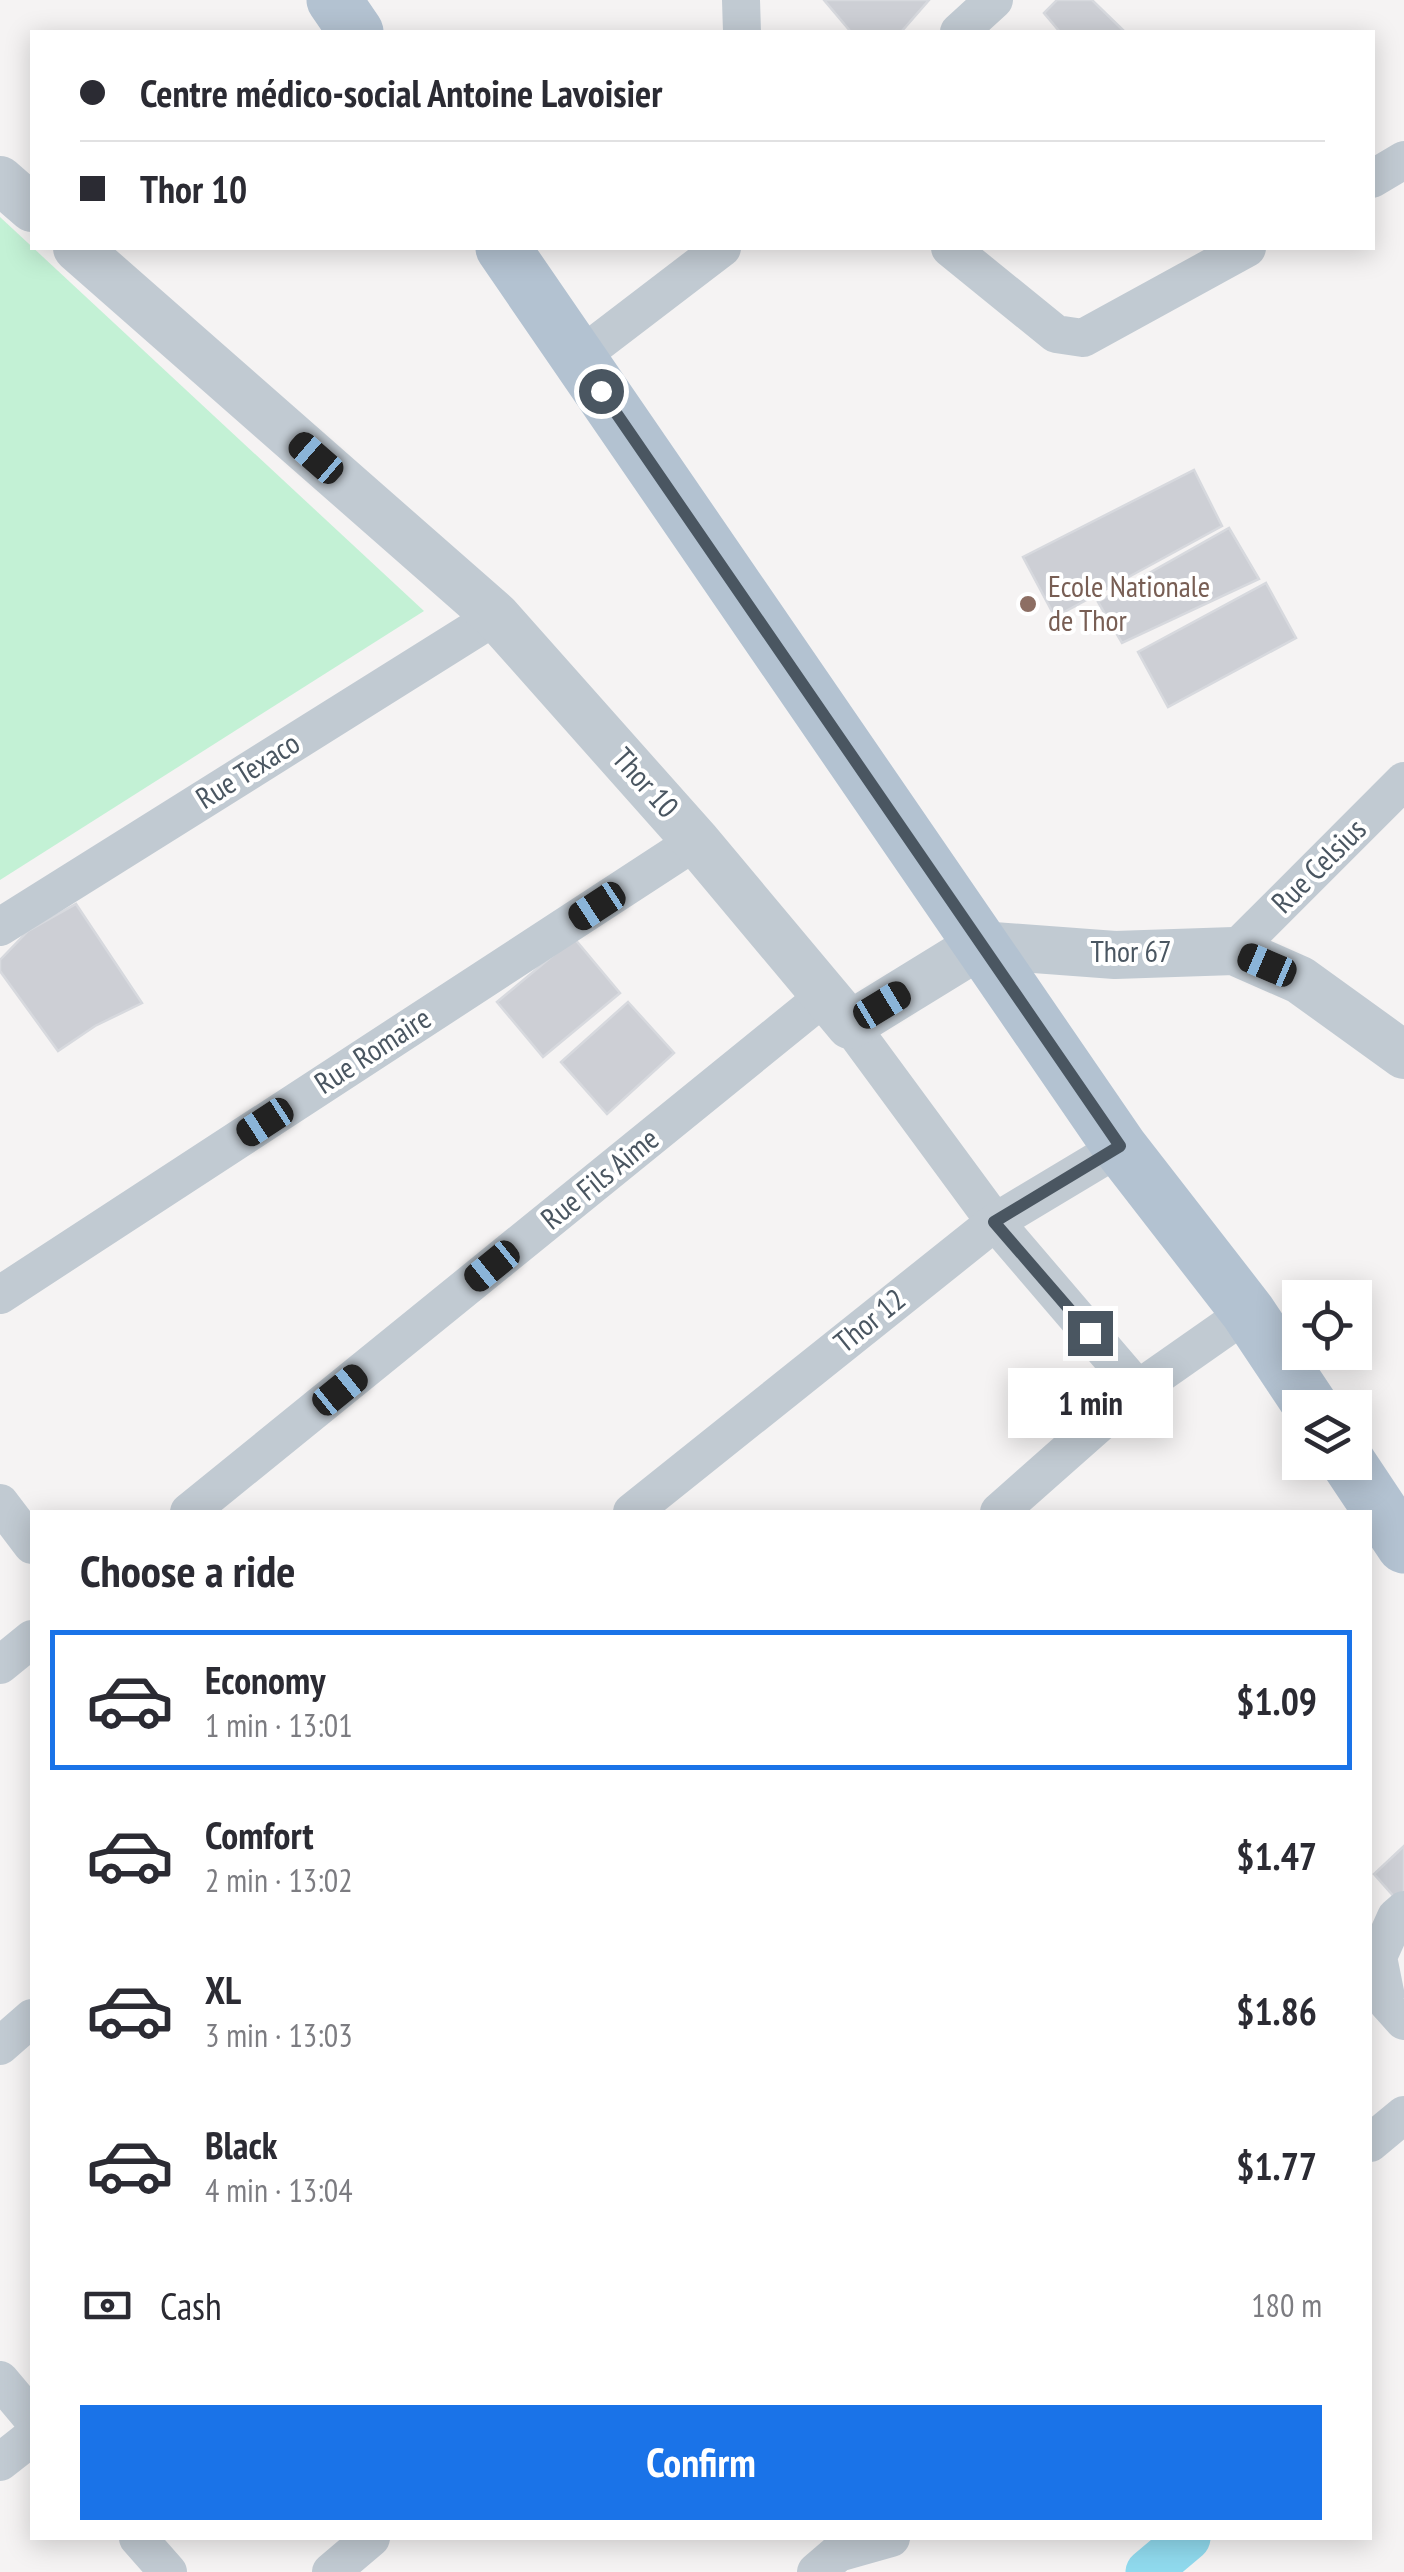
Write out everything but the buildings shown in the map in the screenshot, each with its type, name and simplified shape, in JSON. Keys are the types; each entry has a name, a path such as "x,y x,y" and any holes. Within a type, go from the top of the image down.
{"main road":[{"path":"334,0 355,30"},
{"path":"504,250 1120,1146 1248,1312 1300,1390"},
{"path":"1358,1480 1385,1526"}],"street":[{"path":"741,0 742,30"},
{"path":"961,30 994,0"},
{"path":"0,180 30,206"},
{"name":"Thor 10","path":"79,250 496,616 696,841 838,1010 994,1222 1138,1388"},
{"path":"578,358 719,250"},
{"path":"952,250 1056,334 1083,338 1244,250"},
{"name":"Rue Texaco","path":"0,926 496,616"},
{"name":"Rue Celsius","path":"1234,951 1404,781"},
{"name":"Rue Romaire","path":"0,1295 696,841"},
{"path":"838,1010 980,945"},
{"name":"Thor 67","path":"980,945 1115,955 1234,951 1300,980 1404,1055"},
{"name":"Rue Fils Aime","path":"191,1510 838,1010"},
{"name":"Thor 12","path":"634,1510 994,1222 1120,1146"},
{"path":"1000,1510 1138,1388 1248,1312"},
{"path":"0,1503 30,1542"},
{"path":"0,1664 30,1640"},
{"path":"1404,1910 1396,1917 1378,1957 1386,2002 1404,2022"},
{"path":"0,2046 30,2020"},
{"path":"1372,2141 1404,2115"},
{"path":"0,2380 30,2416"},
{"path":"0,2462 30,2440"},
{"path":"140,2540 168,2572"},
{"path":"330,2572 369,2540"},
{"path":"826,2554 883,2540"}],"green space":[{"path":"0,217 30,245 30,250 36,250 424,611 0,880"}],"waterway":[{"path":"1148,2572 1186,2540"}],"place":[{"name":"Ecole Nationale de Thor","path":"1028,604"}],"route":[{"path":"601,391 1120,1146 994,1222 1090,1333"}]}
